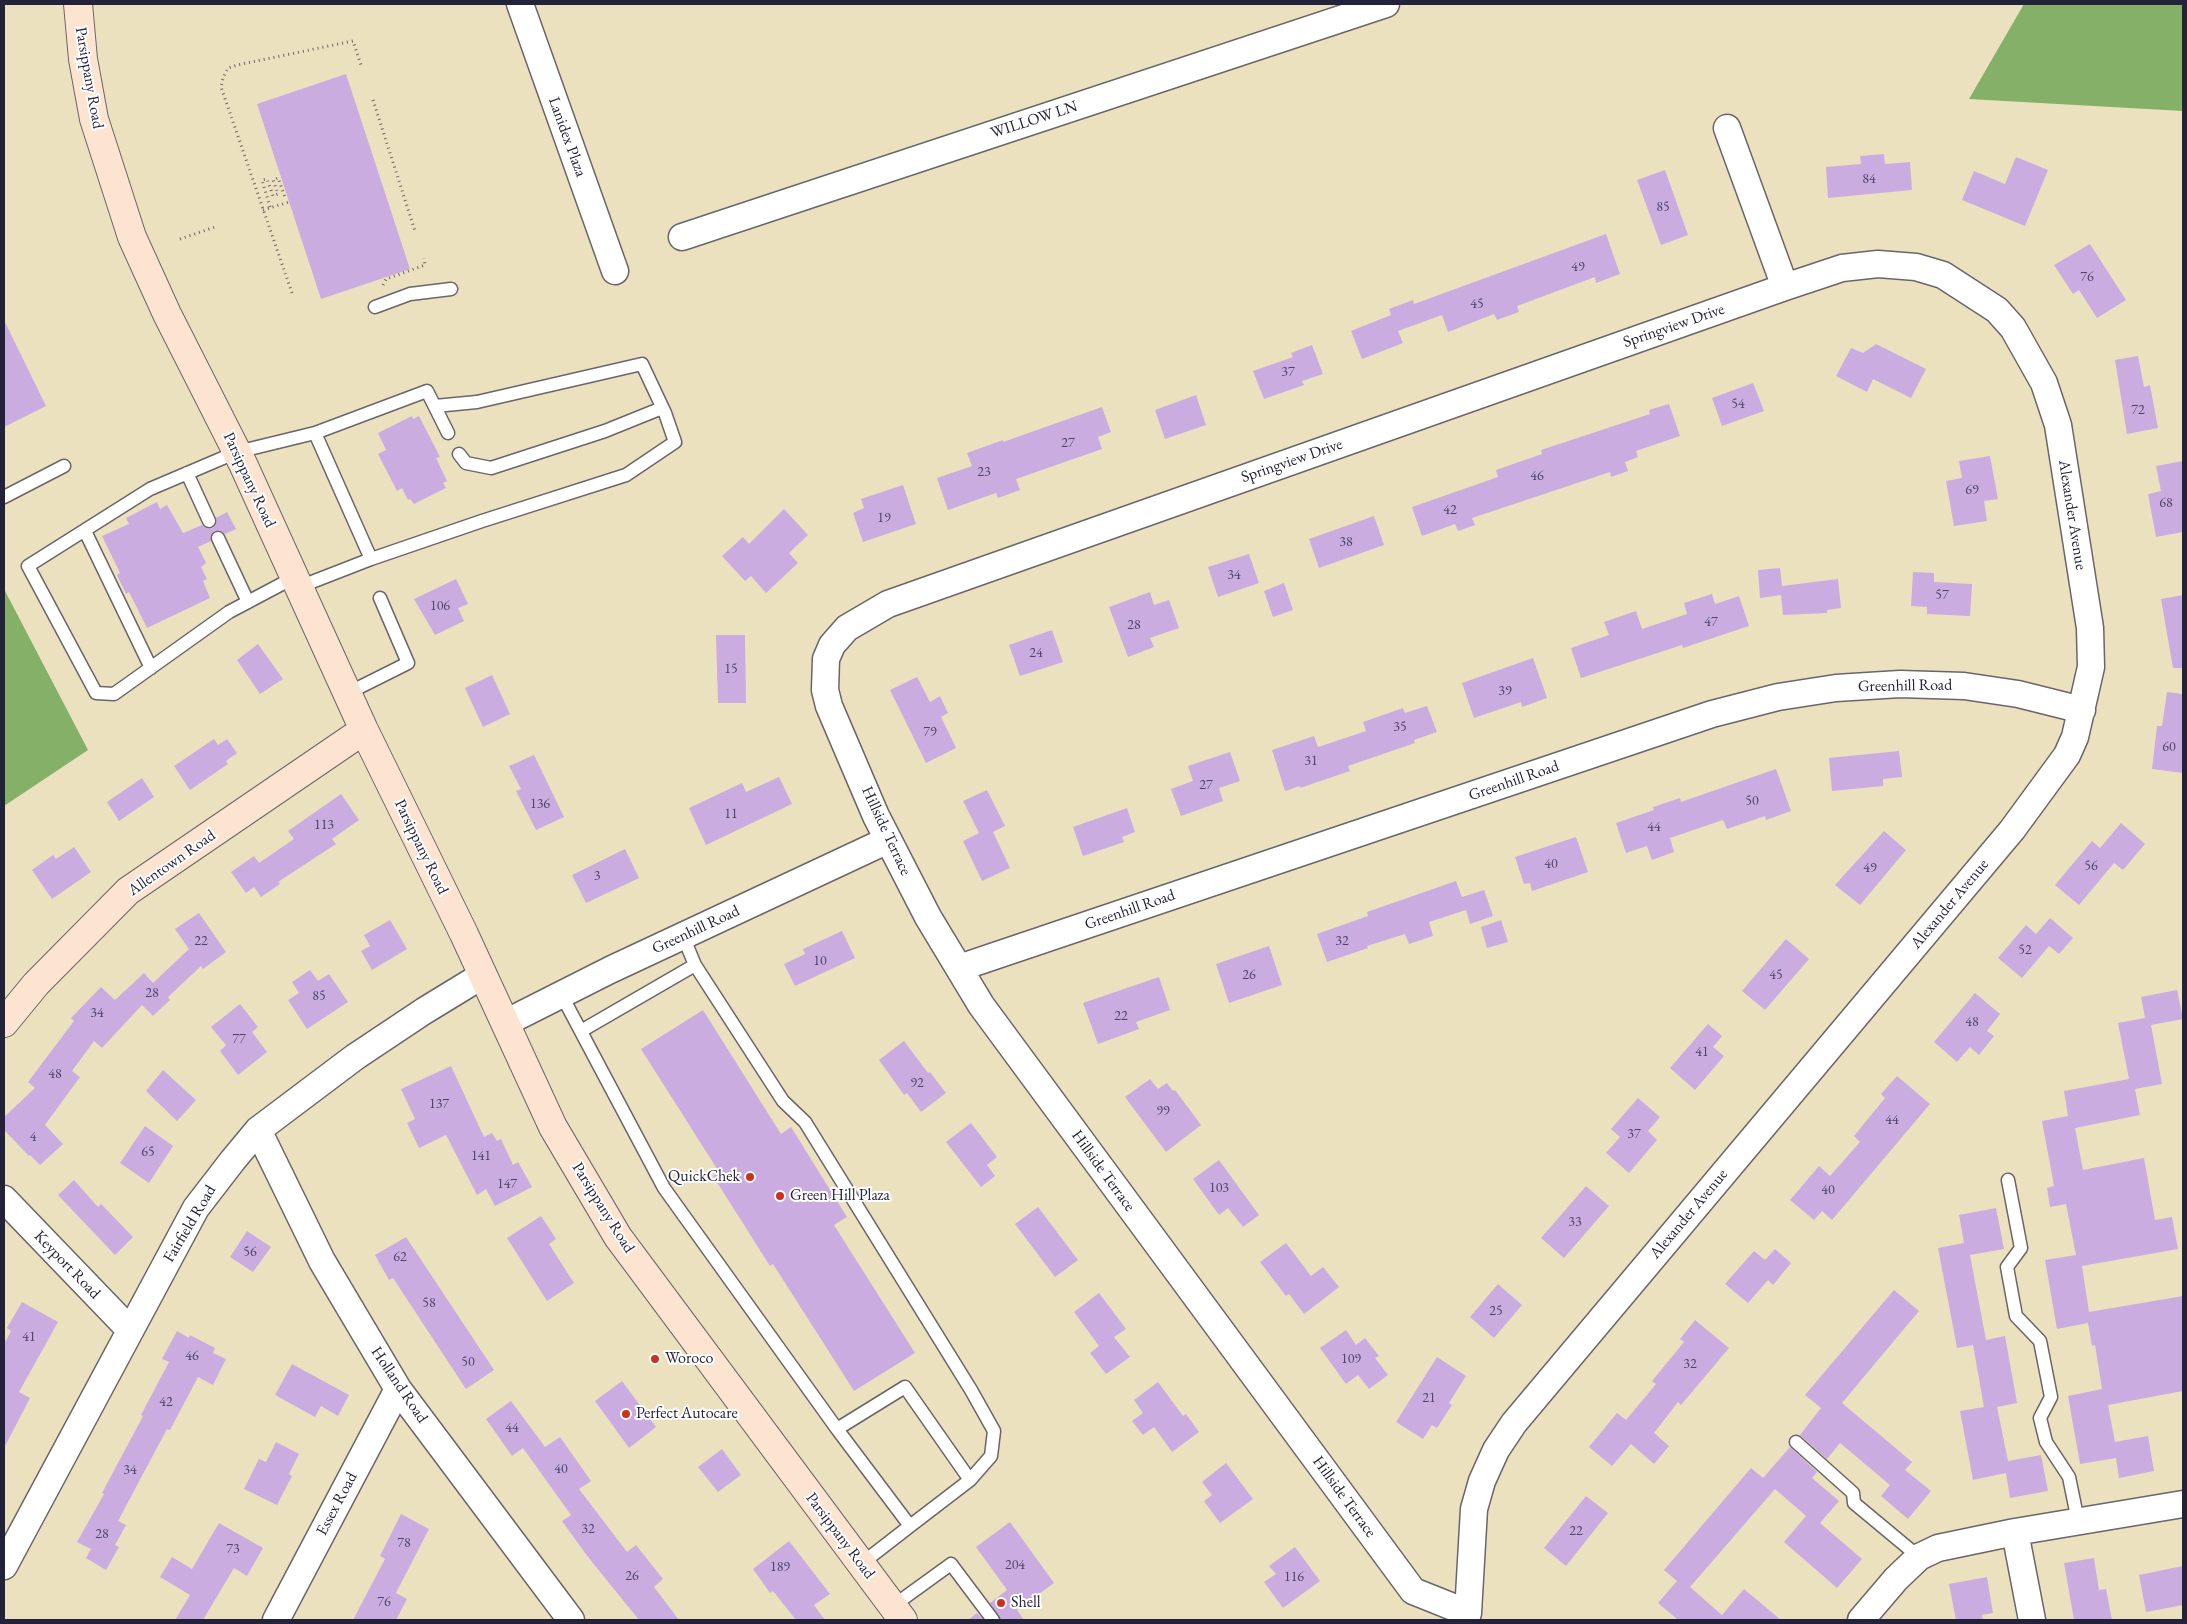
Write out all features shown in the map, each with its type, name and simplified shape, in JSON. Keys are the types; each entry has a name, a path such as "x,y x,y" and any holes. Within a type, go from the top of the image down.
{"main road":[{"name":"Parsippany Road","path":"78,4 83,59 94,119 132,237 167,314 237,452 364,730 553,1127 618,1237 898,1613"},
{"name":"Allentown Road","path":"4,1024 36,984 128,891 364,730"}],"street":[{"name":"Lanidex Plaza","path":"520,4 615,270"},
{"name":"WILLOW LN","path":"682,237 1386,4"},
{"path":"1727,128 1785,287"},
{"name":"Alexander Avenue","path":"1467,1617 1474,1510 1482,1481 1496,1450 1514,1423 2012,830 2067,756 2075,737 2082,710 2092,667 2090,628 2058,425 2044,383 2013,328 1997,310 1944,275 1916,267 1878,264 1842,268 1785,287"},
{"name":"Springview Drive","path":"825,667 832,645 847,628 888,604 1785,287"},
{"name":"Hillside Terrace","path":"825,667 825,690 829,706 888,840 928,917 981,1005 1414,1592 1467,1617"},
{"name":"Greenhill Road","path":"959,968 1702,717 1778,697 1836,688 1891,684 1964,686 2018,694 2082,710"},
{"name":"Greenhill Road","path":"505,1023 561,994 888,840"},
{"name":"Fairfield Road","path":"4,1566 196,1208 258,1130 355,1057 482,975"},
{"name":"Holland Road","path":"258,1130 322,1261 398,1389 571,1620"},
{"name":"Keyport Road","path":"4,1199 130,1330"},
{"name":"Essex Road","path":"276,1620 398,1389"},
{"path":"1861,1620 1896,1579 1919,1557 1938,1548 2015,1532 2183,1504"},
{"path":"2015,1532 2032,1620"}],"lane":[{"path":"376,307 410,294 451,288"},
{"path":"435,406 476,402 642,364 675,442 626,475 482,520 371,559 297,582 248,602 229,612 114,694 96,692 28,566 150,489 237,452 315,433 427,391 448,433"},
{"path":"459,454 466,463 491,468 605,431 662,408"},
{"path":"315,433 371,559"},
{"path":"4,497 64,466"},
{"path":"188,473 209,520"},
{"path":"84,531 151,668"},
{"path":"218,538 248,602"},
{"path":"348,693 408,663 380,598"},
{"path":"683,936 696,965 783,1101 805,1122 971,1390 994,1432 991,1456 970,1480 861,1564"},
{"path":"581,1031 696,965"},
{"path":"561,994 664,1188 837,1429 910,1526"},
{"path":"2008,1180 2021,1248 2007,1267 2016,1316 2040,1341 2050,1397 2040,1418 2046,1442 2069,1477 2078,1521"},
{"path":"837,1429 905,1387 970,1480"},
{"path":"1796,1442 1853,1493 1854,1503 1919,1557"},
{"path":"898,1613 951,1564 993,1620"}],"path":[{"path":"292,293 221,87 228,68 353,40 361,65"},
{"path":"373,100 415,231"},
{"path":"270,207 262,180 267,179 272,196 278,194 273,180 278,178 285,197 287,196"},
{"path":"263,210 289,202"},
{"path":"180,239 215,227"}],"green space":[{"path":"2024,4 2183,4 2183,111 1969,99"},
{"path":"4,589 88,750 4,806"}],"building":[{"path":"346,74 410,269 321,299 257,104"},
{"path":"1884,154 1885,164 1910,162 1912,190 1828,198 1826,167 1861,164 1860,156"},
{"path":"2016,157 2048,170 2025,226 1962,200 1974,171 2005,184"},
{"path":"1665,170 1688,235 1661,245 1637,180"},
{"path":"1606,234 1620,274 1596,283 1595,277 1517,306 1519,312 1497,320 1494,314 1448,332 1442,315 1398,331 1403,343 1362,359 1351,331 1391,315 1389,309 1413,300 1414,304"},
{"path":"2090,244 2126,300 2097,318 2079,290 2073,294 2054,265"},
{"path":"4,320 46,406 4,427"},
{"path":"1876,344 1926,369 1911,398 1873,379 1867,392 1836,376 1851,348 1863,353"},
{"path":"1312,345 1323,374 1302,381 1304,385 1264,399 1253,371 1293,357 1291,353"},
{"path":"2138,356 2144,387 2150,385 2158,428 2127,434 2115,360"},
{"path":"1753,383 1764,411 1722,426 1712,398"},
{"path":"1196,395 1206,425 1165,439 1155,410"},
{"path":"1669,404 1680,436 1636,451 1638,457 1625,462 1628,471 1611,477 1610,472 1472,518 1475,525 1458,531 1455,524 1422,536 1412,507 1498,477 1496,470 1542,454 1541,450 1650,414 1649,410"},
{"path":"1102,407 1111,432 1098,437 1102,449 1016,479 1020,490 998,498 996,493 948,510 937,478 972,466 967,453"},
{"path":"412,416 413,419 419,416 440,457 436,458 447,481 443,483 446,488 414,504 410,499 408,500 402,488 397,491 378,454 386,450 378,433"},
{"path":"1990,456 1998,499 1984,501 1987,521 1954,526 1946,481 1962,478 1959,461"},
{"path":"2183,461 2183,532 2156,537 2148,494 2161,491 2156,466"},
{"path":"903,485 916,524 863,542 853,513 864,508 861,499"},
{"path":"157,502 160,509 167,505 183,533 202,525 208,529 213,528 217,522 216,518 227,512 236,529 225,534 219,530 214,531 210,537 211,541 198,547 206,563 201,567 207,579 203,581 210,598 147,628 129,592 126,594 117,575 120,573 102,536 129,524 126,518"},
{"path":"784,509 808,535 789,553 798,563 766,593 751,576 745,581 722,556 743,537 749,544"},
{"path":"1374,516 1384,545 1319,568 1309,539"},
{"path":"1249,554 1259,583 1218,597 1208,567"},
{"path":"1780,568 1782,586 1838,579 1841,608 1827,610 1827,613 1783,615 1781,595 1760,598 1758,570"},
{"path":"1913,572 1934,573 1934,582 1972,584 1970,616 1927,614 1927,607 1911,606"},
{"path":"456,579 468,604 458,608 464,621 435,635 414,599"},
{"path":"1284,583 1293,610 1273,617 1264,591"},
{"path":"1150,592 1154,605 1169,600 1179,628 1150,638 1154,647 1128,657 1109,607"},
{"path":"1712,594 1715,604 1739,596 1749,626 1683,648 1682,645 1581,678 1571,648 1609,635 1604,622 1636,611 1642,629 1687,614 1684,603"},
{"path":"2183,595 2183,668 2173,668 2161,599"},
{"path":"1052,630 1063,662 1020,676 1009,645"},
{"path":"716,635 745,635 746,703 718,703"},
{"path":"258,644 283,679 260,694 237,660"},
{"path":"1533,658 1547,698 1522,707 1521,702 1474,718 1462,683"},
{"path":"492,675 510,714 483,727 465,688"},
{"path":"917,677 930,702 940,696 948,713 941,717 956,748 926,763 890,690"},
{"path":"2167,692 2183,694 2183,773 2152,769 2157,726 2162,726"},
{"path":"1427,706 1437,732 1414,740 1415,743 1348,766 1350,771 1300,788 1300,786 1285,791 1272,750 1314,736 1318,747 1366,731 1363,722 1403,708 1405,713"},
{"path":"214,739 218,745 227,739 237,753 226,761 228,764 190,790 174,766"},
{"path":"1899,751 1902,777 1883,779 1883,786 1832,791 1829,758"},
{"path":"1230,752 1240,781 1219,788 1223,801 1181,816 1171,789 1193,781 1188,766"},
{"path":"534,755 564,817 536,830 516,791 521,789 509,766"},
{"path":"1776,769 1791,811 1766,820 1765,816 1727,829 1723,820 1670,838 1674,852 1652,860 1647,846 1626,853 1616,823 1654,810 1653,807 1680,798 1681,802"},
{"path":"779,777 792,804 706,845 689,808 742,783 746,792"},
{"path":"142,778 154,797 119,821 107,802"},
{"path":"987,790 1005,826 993,832 1010,868 982,881 963,841 979,833 963,801"},
{"path":"341,794 359,820 332,839 336,844 278,882 280,884 261,897 254,887 246,893 231,872 254,856 259,863 294,839 288,831"},
{"path":"1127,808 1135,832 1122,837 1124,842 1083,856 1073,827"},
{"path":"2121,823 2145,844 2123,870 2114,863 2079,905 2055,885 2092,841 2100,848"},
{"path":"1884,831 1906,850 1860,905 1835,885"},
{"path":"1576,837 1588,872 1532,891 1530,883 1524,884 1515,857"},
{"path":"74,847 91,872 52,899 32,870 53,855 56,859"},
{"path":"625,849 639,878 586,903 572,875"},
{"path":"1456,881 1462,897 1484,890 1493,916 1470,924 1466,910 1429,922 1433,936 1409,944 1405,934 1367,946 1368,948 1327,962 1317,934 1368,916 1367,912"},
{"path":"199,913 226,952 203,969 201,966 168,997 170,1000 153,1016 142,1005 102,1048 94,1041 72,1071 80,1077 45,1125 63,1144 40,1165 4,1130 4,1117 35,1088 28,1082 74,1021 71,1018 101,987 115,1000 144,973 153,983 189,949 175,929"},
{"path":"2050,918 2073,938 2059,954 2049,946 2022,978 1998,958 2026,925 2036,934"},
{"path":"390,920 407,949 372,970 361,951 370,946 364,935"},
{"path":"1501,920 1508,942 1487,948 1481,927"},
{"path":"842,931 855,958 795,986 784,964 805,954 803,949"},
{"path":"1786,939 1809,959 1765,1010 1742,991"},
{"path":"1269,946 1282,985 1229,1003 1216,964"},
{"path":"310,970 318,981 329,974 348,1002 307,1029 288,1000 299,993 292,982"},
{"path":"1159,977 1170,1010 1136,1022 1139,1029 1098,1044 1083,1003"},
{"path":"2177,990 2183,1019 2151,1025 2162,1084 2135,1089 2140,1115 2075,1128 2083,1170 2144,1158 2155,1220 2172,1217 2178,1249 2082,1266 2089,1312 2183,1296 2183,1391 2108,1405 2115,1442 2148,1436 2154,1471 2119,1478 2116,1458 2080,1464 2068,1396 2102,1389 2095,1345 2092,1346 2088,1323 2057,1329 2045,1260 2076,1255 2066,1204 2050,1207 2047,1188 2054,1186 2042,1121 2068,1116 2064,1091 2129,1079 2118,1023 2145,1018 2141,997"},
{"path":"1975,993 2000,1014 1987,1031 1994,1036 1979,1055 1970,1047 1957,1062 1934,1042"},
{"path":"240,1004 258,1027 252,1032 267,1052 238,1075 220,1051 226,1045 211,1027"},
{"name":"Green Hill Plaza","path":"703,1010 781,1134 791,1127 847,1217 834,1225 915,1353 854,1391 773,1264 770,1266 713,1176 719,1172 641,1049"},
{"path":"1708,1024 1722,1036 1713,1047 1724,1056 1695,1090 1670,1068"},
{"path":"904,1041 946,1093 921,1112 907,1093 904,1095 879,1060"},
{"path":"451,1066 484,1137 492,1133 497,1141 501,1139 513,1165 518,1162 532,1187 495,1206 486,1189 477,1195 446,1135 419,1148 407,1123 415,1119 401,1089"},
{"path":"163,1070 196,1100 177,1121 146,1091"},
{"path":"1897,1076 1930,1104 1832,1220 1822,1211 1814,1220 1790,1200 1819,1166 1830,1176 1860,1142 1854,1136 1885,1098 1881,1094"},
{"path":"1150,1079 1158,1089 1167,1083 1173,1091 1175,1090 1201,1125 1166,1152 1125,1097"},
{"path":"1638,1098 1660,1117 1648,1131 1657,1140 1629,1173 1606,1153 1620,1137 1611,1129"},
{"path":"971,1123 997,1157 987,1165 995,1176 981,1187 946,1142"},
{"path":"145,1126 173,1146 149,1183 120,1163"},
{"path":"1219,1160 1259,1215 1243,1227 1228,1208 1219,1215 1193,1179"},
{"path":"74,1180 98,1207 101,1204 133,1237 115,1255 58,1195"},
{"path":"1586,1186 1609,1206 1564,1258 1541,1238"},
{"path":"1038,1207 1078,1260 1055,1277 1015,1224"},
{"path":"1996,1208 2004,1249 1970,1255 1986,1340 2005,1336 2017,1403 1997,1407 2008,1461 2041,1455 2048,1491 2010,1498 2006,1473 1973,1480 1960,1411 1984,1407 1973,1345 1957,1348 1938,1248 1964,1243 1959,1215"},
{"path":"541,1216 556,1239 549,1244 574,1283 547,1301 507,1238"},
{"path":"247,1231 271,1247 253,1272 230,1257"},
{"path":"406,1237 494,1370 466,1389 393,1278 389,1280 375,1255"},
{"path":"1286,1243 1311,1276 1323,1267 1339,1287 1304,1314 1289,1294 1286,1296 1260,1262"},
{"path":"1775,1249 1791,1263 1773,1285 1768,1280 1748,1303 1725,1284 1754,1251 1765,1260"},
{"path":"1498,1284 1522,1305 1494,1338 1470,1317"},
{"path":"1894,1290 1919,1311 1842,1403 1912,1462 1905,1470 1931,1491 1908,1519 1881,1496 1890,1485 1840,1443 1827,1459 1800,1435 1821,1408 1805,1395"},
{"path":"1099,1293 1126,1329 1114,1337 1130,1357 1106,1374 1090,1353 1099,1346 1074,1312"},
{"path":"22,1302 58,1322 19,1392 30,1398 4,1448 4,1344 11,1331 7,1328"},
{"path":"1695,1320 1729,1348 1681,1405 1678,1402 1654,1433 1669,1446 1654,1464 1631,1444 1612,1466 1589,1447 1617,1413 1626,1420 1656,1384 1652,1381 1684,1342 1680,1339"},
{"path":"1346,1330 1356,1345 1365,1338 1379,1356 1375,1358 1388,1375 1369,1389 1358,1375 1346,1384 1320,1348"},
{"path":"177,1331 189,1338 190,1335 215,1348 213,1353 226,1359 213,1385 198,1377 170,1430 167,1429 118,1521 126,1525 115,1545 119,1547 106,1570 86,1558 91,1549 77,1542 104,1494 102,1493 169,1362 162,1359"},
{"path":"1437,1357 1466,1376 1449,1403 1452,1405 1437,1428 1432,1425 1423,1439 1396,1422"},
{"path":"292,1364 349,1395 338,1416 321,1406 315,1417 275,1395"},
{"name":"Perfect Autocare","path":"622,1381 656,1427 629,1448 595,1401"},
{"path":"1158,1382 1183,1416 1186,1414 1199,1432 1172,1452 1154,1427 1143,1435 1132,1421 1143,1413 1134,1400"},
{"path":"511,1401 545,1447 560,1437 591,1481 579,1489 627,1552 636,1545 663,1579 654,1587 679,1620 639,1620 588,1557 562,1521 571,1515 523,1448 512,1456 486,1419"},
{"path":"276,1442 299,1454 289,1474 292,1476 277,1505 244,1489 259,1459 266,1462"},
{"path":"1790,1447 1817,1472 1812,1478 1839,1501 1820,1523 1862,1559 1837,1588 1784,1542 1806,1516 1775,1489 1690,1587 1722,1615 1744,1589 1781,1620 1678,1620 1658,1603 1677,1581 1664,1570 1751,1468 1763,1478"},
{"path":"722,1449 741,1475 718,1492 698,1467"},
{"path":"1226,1463 1253,1499 1220,1523 1204,1501 1212,1495 1202,1482"},
{"path":"1586,1496 1608,1513 1566,1566 1544,1548"},
{"path":"401,1514 429,1529 396,1593 407,1599 396,1620 353,1620 385,1559 380,1556"},
{"path":"1010,1522 1054,1583 1017,1610 1024,1620 1001,1620 990,1603 1007,1590 976,1547"},
{"path":"219,1523 263,1548 247,1576 234,1568 203,1620 175,1620 190,1595 160,1577 172,1557 192,1569"},
{"path":"789,1541 830,1594 814,1605 825,1620 796,1620 773,1591 770,1593 753,1569"},
{"path":"1295,1547 1320,1581 1283,1608 1264,1582 1276,1574 1269,1566"},
{"path":"2094,1558 2099,1590 2106,1589 2112,1620 2074,1620 2064,1563"},
{"path":"2183,1566 2183,1605 2146,1612 2139,1575"},
{"path":"1987,1577 1993,1613 1982,1615 1983,1620 1956,1620 1949,1584"},
{"path":"977,1613 983,1620 968,1620"}],"place":[{"name":"QuickChek","path":"750,1177"},
{"name":"Green Hill Plaza","path":"780,1196"},
{"name":"Woroco","path":"655,1359"},
{"name":"Perfect Autocare","path":"626,1414"},
{"name":"Shell","path":"1001,1603"}]}
